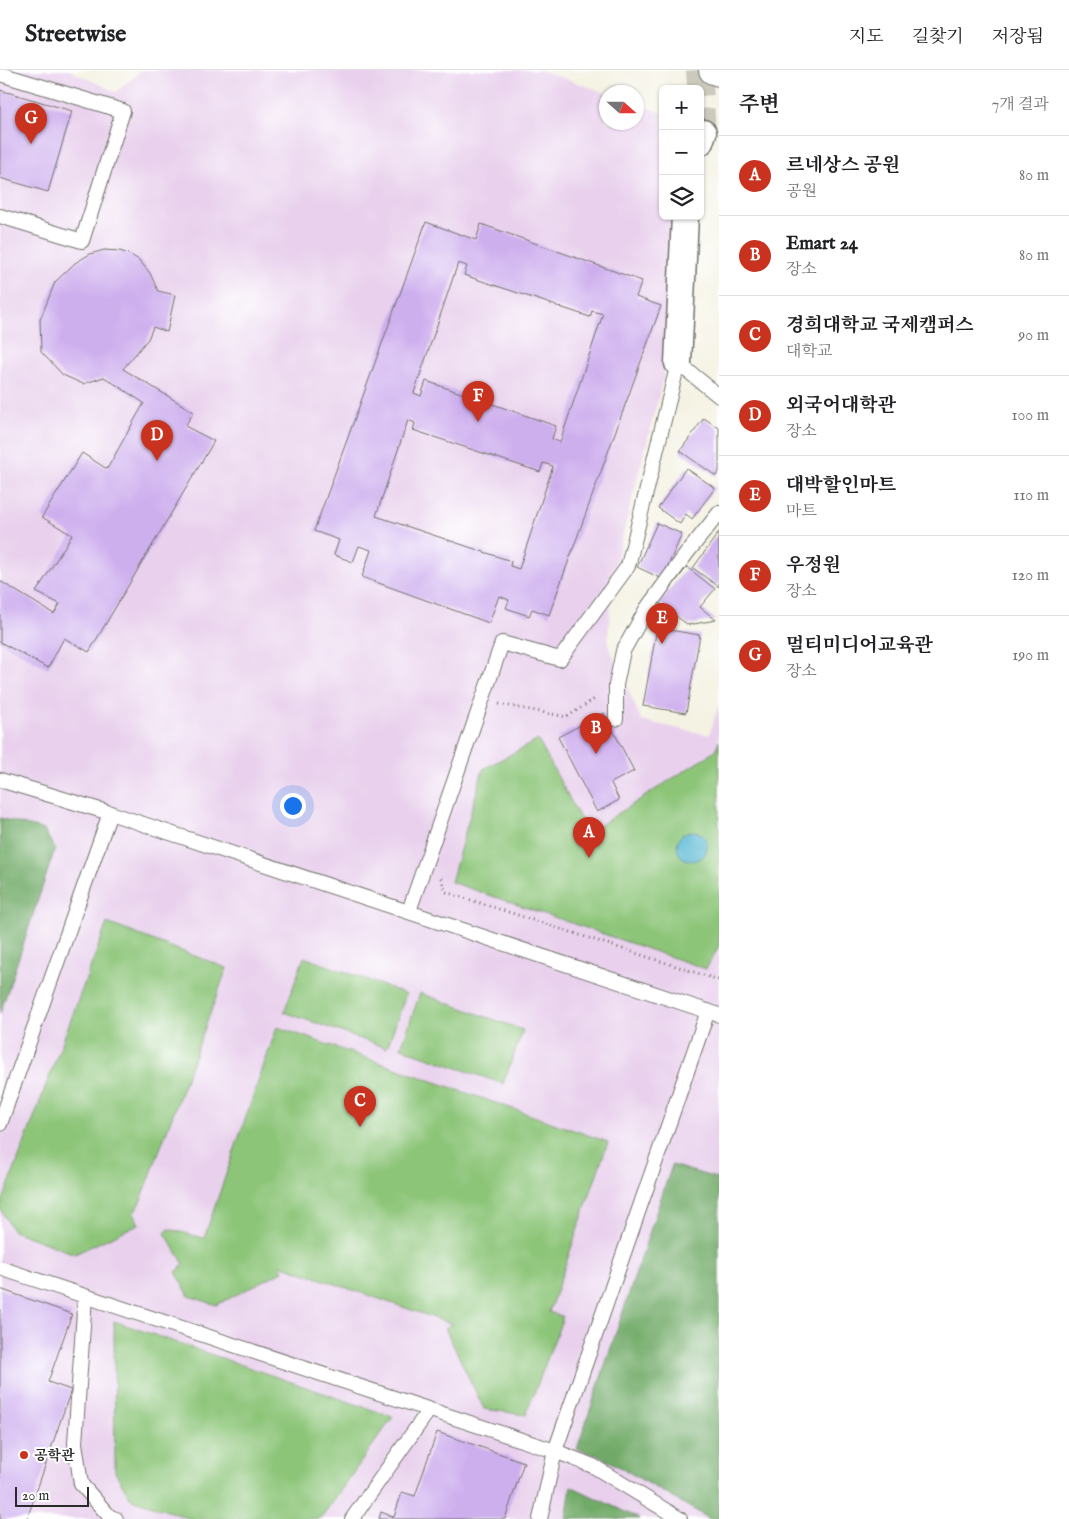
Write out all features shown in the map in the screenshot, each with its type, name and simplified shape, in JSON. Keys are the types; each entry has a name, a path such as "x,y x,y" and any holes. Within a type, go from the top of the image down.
{"street":[{"path":"713,70 719,72"},
{"path":"678,363 684,220"}],"lane":[{"path":"0,74 123,111 82,241 0,216"},
{"path":"409,911 502,643 560,659 628,566 678,363 719,396"},
{"path":"616,719 616,685 623,651 648,608 719,512"},
{"path":"0,780 110,813 713,1013 555,1452 540,1519"},
{"path":"0,1124 110,813"},
{"path":"0,1268 593,1466 680,1519"},
{"path":"85,1297 75,1443 81,1484 110,1517 116,1519"},
{"path":"352,1519 429,1410"}],"path":[{"path":"482,700 567,717 616,685"},
{"path":"440,877 446,892 719,980"}],"shaded area":[{"path":"0,70 69,70 116,92 142,70 540,70 599,91 599,130 644,130 644,106 659,112 659,220 681,220 664,375 612,577 608,645 642,721 709,735 719,705 719,1519 0,1519"}],"green space":[{"path":"538,740 588,833 715,751 719,741 719,946 706,969 451,882 483,769"},
{"path":"0,818 44,830 55,849 0,1014"},
{"path":"107,923 227,968 142,1198 134,1213 139,1224 75,1254 13,1231 0,1208"},
{"path":"304,957 406,994 387,1048 284,1012"},
{"path":"420,993 523,1030 503,1084 401,1048"},
{"path":"277,1027 608,1142 549,1312 563,1317 526,1415 484,1409 445,1328 452,1324 280,1265 283,1271 216,1305 189,1296 176,1272 184,1264 165,1233 169,1229 204,1238"},
{"path":"672,1165 719,1179 719,1519 710,1519 602,1457 577,1449"},
{"path":"114,1321 393,1417 323,1515 318,1519 191,1519 131,1499 115,1472"},
{"path":"571,1486 640,1519 566,1519"}],"water":[{"path":"692,831 698,832 706,840 706,852 698,860 692,861 686,860 678,852 677,846 678,840 686,832"}],"building":[{"path":"0,90 72,111 48,192 0,178"},
{"path":"426,222 476,240 481,224 642,281 636,297 661,306 549,615 532,609 529,616 506,608 509,600 499,596 489,623 362,577 371,550 359,546 353,562 334,555 339,540 314,531","holes":["458,263 467,266 464,275 590,317 592,311 603,314 560,442 552,439 556,426 426,381 421,396 414,393","408,420 415,423 413,430 540,472 543,463 553,466 519,569 510,566 511,561 376,516"]},
{"path":"104,250 120,251 139,260 150,273 158,291 175,295 167,332 153,327 148,339 123,369 194,412 185,426 214,441 89,652 64,638 48,668 0,642 0,581 54,614 60,604 36,592 72,535 42,517 82,453 107,469 144,403 104,377 83,384 63,375 41,352 40,320 55,282 75,263 90,254"},
{"path":"704,418 719,428 719,472 716,476 680,451"},
{"path":"686,468 715,488 692,519 686,514 680,524 658,508"},
{"path":"657,523 682,534 662,579 637,567"},
{"path":"719,532 719,587 693,568"},
{"path":"687,567 715,589 700,607 716,620 688,625 659,603"},
{"path":"657,628 700,635 686,713 643,706"},
{"path":"604,713 634,771 611,783 619,800 597,812 558,737"},
{"name":"공학관","path":"0,1289 72,1314 48,1382 71,1390 27,1519 0,1519"},
{"path":"437,1432 524,1462 505,1519 379,1519 381,1512 394,1517 402,1492 415,1496"}],"tunnel":[{"path":"699,70 703,130"}],"place":[{"name":"멀티미디어교육관","path":"31,144"},
{"name":"우정원","path":"478,422"},
{"name":"외국어대학관","path":"157,461"},
{"name":"대박할인마트","path":"662,644"},
{"name":"Emart 24","path":"596,754"},
{"name":"르네상스 공원","path":"589,858"},
{"name":"경희대학교 국제캠퍼스","path":"360,1127"},
{"name":"공학관","path":"24,1455"}]}
